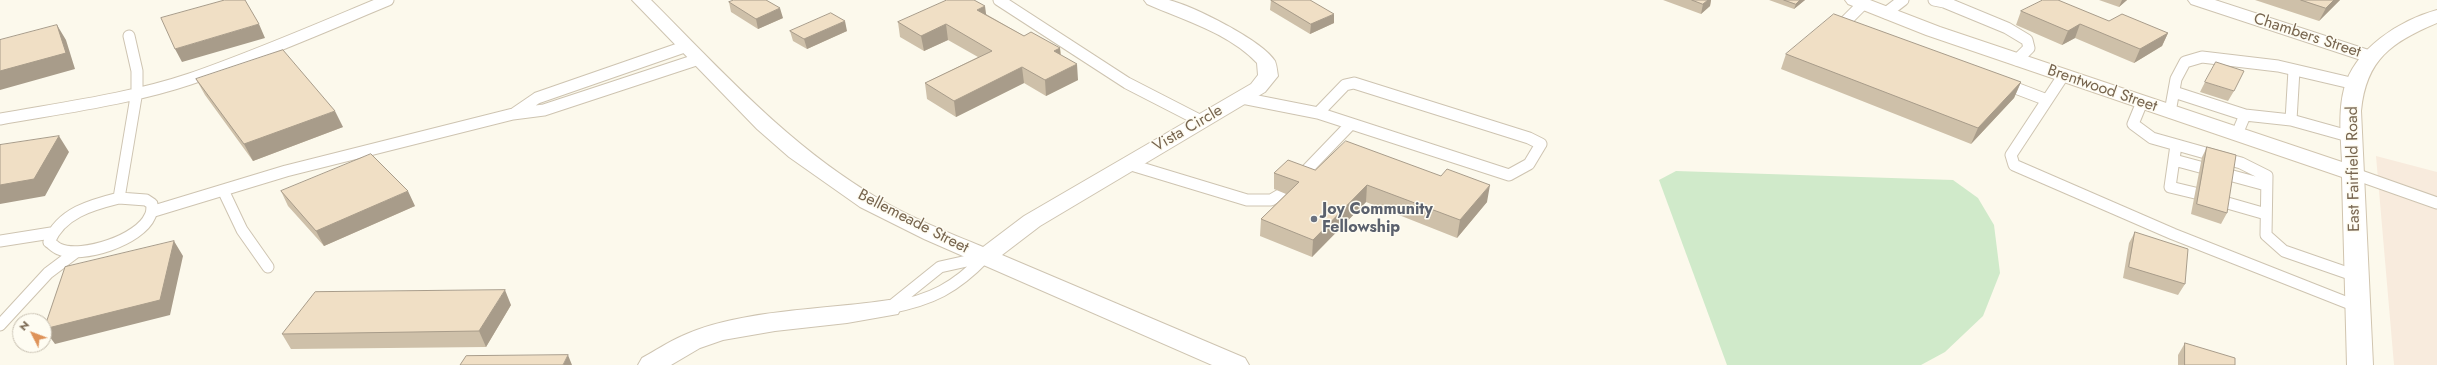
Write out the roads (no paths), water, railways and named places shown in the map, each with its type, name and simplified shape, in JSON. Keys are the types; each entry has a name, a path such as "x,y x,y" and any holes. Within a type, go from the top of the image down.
{"street":[{"name":"Bellemeade Street","path":"641,0 770,129 797,152 868,202 985,257 1236,365"},
{"name":"Vista Circle","path":"985,257 1032,221 1242,98 1258,88 1268,76 1267,63 1260,54 1243,42 1153,0"},
{"name":"Chambers Street","path":"2197,0 2371,57"},
{"name":"Brentwood Street","path":"1858,2 2063,76 2352,173"},
{"name":"East Fairfield Road","path":"2360,365 2352,173 2351,111 2354,84 2371,57 2383,43 2412,26 2437,16"},
{"path":"651,365 691,342 719,332 775,322 847,315 889,308"}],"lane":[{"path":"0,119 100,102 189,79 297,38 388,0"},
{"path":"999,0 1127,83 1201,121"},
{"path":"1886,13 1903,0"},
{"path":"1934,0 1944,2 2007,28 2027,40 2029,48 2017,60"},
{"path":"1857,31 1842,25 1858,2"},
{"path":"119,198 120,178 137,92 137,74 128,36"},
{"path":"513,114 537,98 580,83 693,53"},
{"path":"154,211 371,148 513,114 544,110 590,95 693,53"},
{"path":"2170,112 2176,79 2185,62 2202,57 2294,70 2354,84"},
{"path":"2291,120 2294,70"},
{"path":"2063,76 2011,155 2014,165 2173,234 2358,307"},
{"path":"1996,81 2048,100"},
{"path":"580,83 590,95"},
{"path":"1242,98 1318,113 1509,175 1520,172 1534,159 1541,144 1529,138 1354,83 1345,85 1318,113"},
{"path":"2174,92 2245,115 2291,120 2352,138"},
{"path":"2142,102 2133,124 2152,138 2241,163 2267,176 2266,235 2284,251 2356,276"},
{"path":"2237,134 2245,115"},
{"path":"1297,180 1351,124"},
{"path":"2176,145 2170,186 2195,193"},
{"path":"2174,160 2200,167"},
{"path":"1128,164 1247,200 1263,201 1277,199 1283,193"},
{"path":"2352,173 2437,204"},
{"path":"2229,175 2266,186"},
{"path":"223,190 229,208 248,241 268,267"},
{"path":"119,198 146,200 152,204 154,211 150,220 141,229 127,238 110,245 76,252 62,252 53,248 49,242 51,233 58,225 80,210 119,198"},
{"path":"2224,202 2266,214"},
{"path":"0,241 51,233"},
{"path":"0,325 48,273 76,252"},
{"path":"889,308 904,293 940,267 985,257"},
{"path":"889,308 933,299 966,277 985,257"}],"place":[{"name":"Joy Community Fellowship","path":"1314,219"}]}
